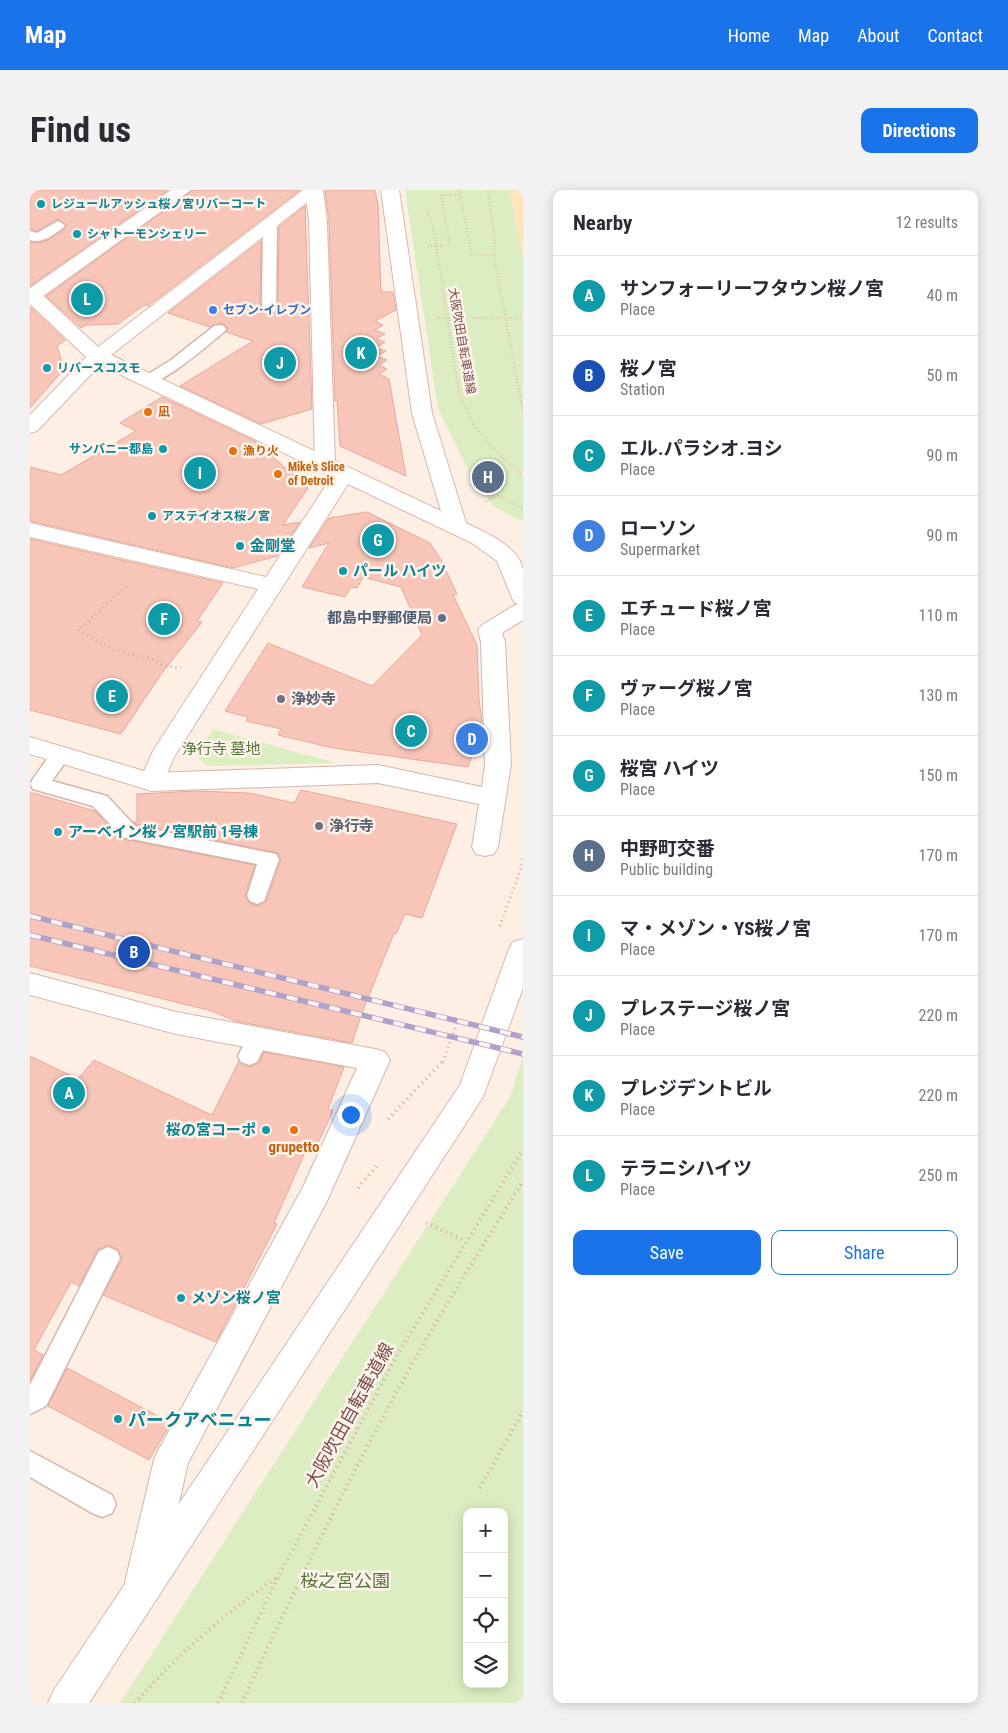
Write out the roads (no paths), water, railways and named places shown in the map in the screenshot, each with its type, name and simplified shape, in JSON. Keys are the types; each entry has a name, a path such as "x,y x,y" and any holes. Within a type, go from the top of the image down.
{"street":[{"path":"182,190 31,294 98,356 456,526 515,557 523,598"},
{"path":"30,427 98,356 314,190"},
{"path":"152,782 162,757 272,585 335,469 318,221 314,190"},
{"path":"390,190 422,413 456,526"},
{"path":"30,530 272,585"},
{"path":"485,847 491,798 498,764 493,642 490,630 523,610"},
{"path":"30,745 152,782 378,774 491,798"},
{"path":"67,1703 473,1089 511,939"},
{"path":"30,984 176,1023 254,1047 375,1060 316,1192 171,1460 141,1590"}],"lane":[{"path":"269,309 270,224"},
{"path":"30,235 38,238 58,225"},
{"path":"148,381 176,363 219,329"},
{"path":"61,754 40,784 100,801 129,832 269,859 257,896"},
{"path":"30,1402 37,1398 108,1258"},
{"path":"30,1463 102,1504"}],"railway":[{"path":"30,916 523,1037"},
{"path":"30,935 523,1054"}],"place":[{"name":"レジュールアッシュ桜ノ宮リバーコート","path":"41,204"},
{"name":"シャトーモンシェリー","path":"77,234"},
{"name":"テラニシハイツ","path":"87,299"},
{"name":"セブン-イレブン","path":"213,310"},
{"name":"プレジデントビル","path":"361,353"},
{"name":"プレステージ桜ノ宮","path":"280,363"},
{"name":"リバースコスモ","path":"47,368"},
{"name":"凪","path":"148,412"},
{"name":"サンバニー都島","path":"163,449"},
{"name":"漁り火","path":"233,451"},
{"name":"マ・メゾン・YS桜ノ宮","path":"200,473"},
{"name":"Mike's Slice of Detroit","path":"278,474"},
{"name":"中野町交番","path":"488,477"},
{"name":"アステイオス桜ノ宮","path":"152,516"},
{"name":"桜宮 ハイツ","path":"378,540"},
{"name":"金剛堂","path":"240,546"},
{"name":"パール ハイツ","path":"343,571"},
{"name":"都島中野郵便局","path":"442,618"},
{"name":"ヴァーグ桜ノ宮","path":"164,619"},
{"name":"エチュード桜ノ宮","path":"112,696"},
{"name":"浄妙寺","path":"281,699"},
{"name":"エル.パラシオ.ヨシ","path":"411,731"},
{"name":"ローソン","path":"472,739"},
{"name":"浄行寺","path":"319,826"},
{"name":"アーベイン桜ノ宮駅前 1号棟","path":"58,832"},
{"name":"桜ノ宮","path":"134,952"},
{"name":"サンフォーリーフタウン桜ノ宮","path":"69,1093"},
{"name":"桜の宮コーポ","path":"266,1130"},
{"name":"grupetto","path":"294,1130"},
{"name":"メゾン桜ノ宮","path":"181,1298"},
{"name":"パークアベニュー","path":"118,1419"}],"park label":[{"name":"浄行寺 墓地","path":"221,749"},
{"name":"桜之宮公園","path":"345,1580"}]}
